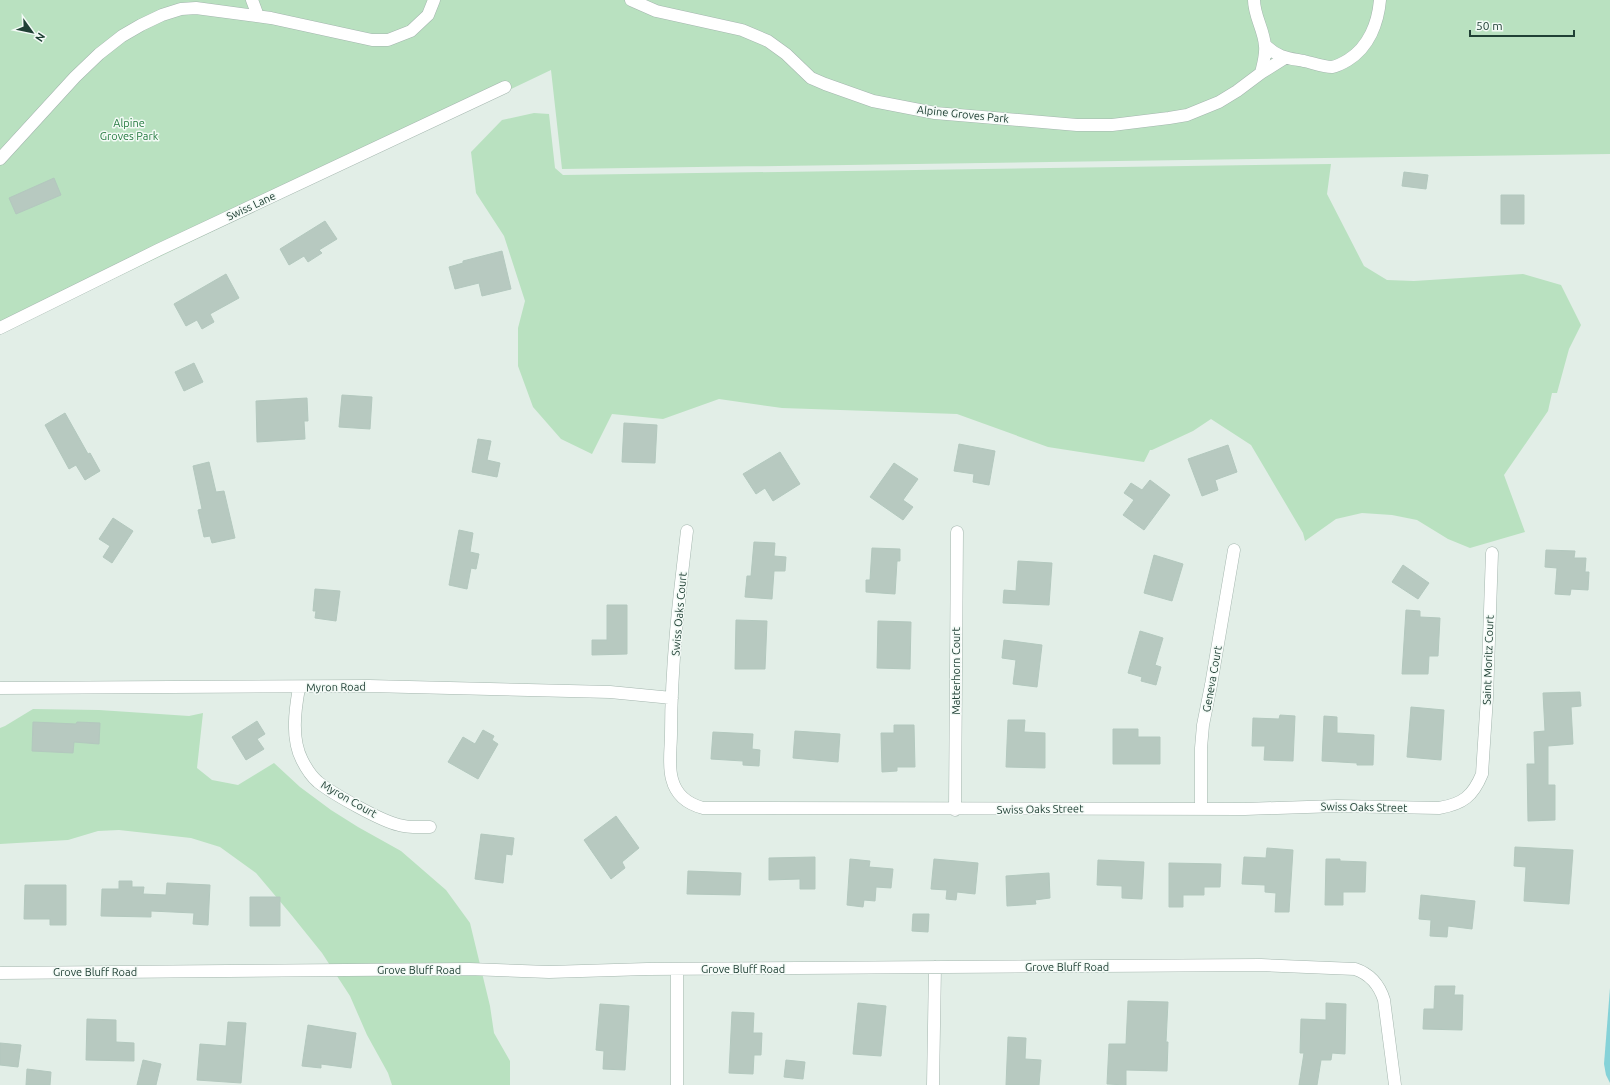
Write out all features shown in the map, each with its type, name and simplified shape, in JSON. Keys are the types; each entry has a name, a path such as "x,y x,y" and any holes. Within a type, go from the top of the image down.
{"street":[{"path":"196,8 209,0"},
{"path":"252,0 258,16"},
{"path":"0,159 75,77 100,54 122,36 162,15 181,9 196,8 258,16 372,40 388,40 405,34 420,24 428,15 434,0"},
{"name":"Alpine Groves Park","path":"631,0 656,10 742,30 768,40 786,54 811,78 825,84 873,101 935,113 1076,125 1112,125 1152,121 1186,115 1208,107 1237,91 1260,73 1285,58"},
{"path":"1254,0 1254,7 1266,46 1260,73"},
{"path":"1266,46 1274,54 1285,58 1332,67 1342,64 1362,50 1369,38 1379,13 1380,0"},
{"name":"Swiss Lane","path":"0,328 158,250 504,87"},
{"name":"Swiss Oaks Court","path":"672,698 678,608 687,531"},
{"name":"Matterhorn Court","path":"955,810 957,532"},
{"name":"Geneva Court","path":"1201,808 1201,756 1203,725 1212,685 1234,550"},
{"name":"Saint Moritz Court","path":"1483,768 1492,553"},
{"name":"Myron Road","path":"0,688 299,688 369,686 610,692 672,698"},
{"name":"Myron Court","path":"299,688 296,704 295,727 301,759 308,772 318,782 345,799 384,820 414,828 430,827"},
{"name":"Swiss Oaks Street","path":"672,698 672,779 676,790 684,798 693,805 703,808 955,810 1245,809 1337,806 1398,808 1446,807 1458,804 1469,796 1477,786 1483,768"},
{"name":"Grove Bluff Road","path":"0,973 469,969 549,972 677,969 1261,965 1355,968 1368,975 1376,982 1381,990 1384,1000 1395,1085"},
{"path":"933,1085 934,968"},
{"path":"677,969 677,1085"}],"green space":[{"name":"Alpine Groves Park","path":"0,0 1610,0 1610,154 562,169 551,70 0,333"},
{"path":"534,113 549,114 555,168 563,175 1331,164 1327,194 1364,266 1387,280 1414,281 1523,274 1561,285 1581,325 1569,349 1557,393 1552,393 1548,411 1504,475 1525,532 1470,548 1448,539 1417,520 1392,515 1362,513 1336,519 1305,541 1303,533 1251,445 1211,419 1193,431 1150,450 1144,462 1048,447 957,414 782,408 719,399 663,419 612,414 592,454 561,439 533,407 518,366 518,328 525,301 504,236 476,193 471,152 502,120"},
{"path":"33,709 99,710 189,716 203,713 197,768 212,780 238,785 274,763 300,787 331,810 401,851 446,890 470,923 490,1006 494,1033 510,1061 510,1085 392,1085 388,1073 367,1035 350,996 322,953 256,873 220,847 191,838 119,830 98,831 68,840 0,844 0,728"}],"water":[{"path":"1610,988 1610,1083 1606,1075 1604,1064"}],"building":[{"path":"1404,172 1428,175 1426,189 1402,186"},
{"path":"54,178 61,195 16,214 9,198"},
{"path":"1501,195 1524,195 1524,224 1501,224"},
{"path":"325,221 337,239 319,250 322,253 308,262 304,256 289,265 280,249"},
{"path":"502,251 511,289 482,296 479,283 455,289 449,267 463,263 463,261"},
{"path":"226,274 239,298 210,314 214,322 202,329 197,320 186,326 174,304"},
{"path":"194,363 203,382 184,391 175,372"},
{"path":"342,395 372,397 370,429 339,427"},
{"path":"307,398 308,421 304,421 305,439 257,442 256,401"},
{"path":"65,413 88,454 90,453 100,471 85,480 76,465 69,469 45,425"},
{"path":"624,423 657,425 655,463 622,462"},
{"path":"478,439 491,441 487,460 500,463 497,477 472,472"},
{"path":"959,444 995,451 989,485 973,482 974,474 954,471"},
{"path":"1228,445 1237,472 1215,480 1218,490 1202,496 1188,459"},
{"path":"780,452 800,484 773,501 765,488 756,494 743,474"},
{"path":"209,462 216,492 224,491 235,538 212,543 210,536 204,537 198,510 202,509 193,466"},
{"path":"894,463 918,479 903,500 913,507 903,520 870,497"},
{"path":"1150,480 1170,495 1144,530 1123,515 1134,500 1124,493 1131,483 1142,490"},
{"path":"113,518 133,531 112,563 103,557 110,546 99,539"},
{"path":"459,530 473,533 470,552 479,554 476,569 471,568 467,589 449,585"},
{"path":"754,542 775,543 774,556 786,557 785,571 774,571 772,599 745,597 747,576 751,576"},
{"path":"872,548 900,549 900,561 897,561 895,594 866,592 866,580 870,580"},
{"path":"1546,550 1575,551 1574,558 1586,558 1585,572 1589,572 1588,590 1571,589 1570,595 1555,594 1557,568 1545,567"},
{"path":"1154,555 1183,564 1172,601 1144,593"},
{"path":"1018,561 1052,563 1049,605 1003,603 1004,590 1016,591"},
{"path":"1403,565 1429,583 1418,599 1392,582"},
{"path":"315,589 340,591 336,621 315,618 316,611 313,611"},
{"path":"607,605 627,605 627,654 592,655 592,640 607,640"},
{"path":"1406,610 1420,611 1420,617 1440,618 1438,656 1429,656 1428,674 1402,674"},
{"path":"736,620 767,621 765,669 735,669"},
{"path":"878,621 911,622 910,669 877,668"},
{"path":"1140,631 1163,638 1155,665 1161,667 1156,685 1141,681 1142,677 1128,673"},
{"path":"1004,640 1042,645 1037,687 1013,684 1016,660 1002,658"},
{"path":"1580,692 1581,706 1571,707 1573,744 1548,746 1548,785 1555,785 1555,820 1528,821 1527,764 1535,764 1534,732 1545,731 1543,693"},
{"path":"1411,707 1444,710 1441,760 1407,757"},
{"path":"1280,715 1295,716 1293,761 1264,760 1265,746 1252,746 1253,718 1279,719"},
{"path":"1324,716 1337,717 1337,733 1374,735 1373,765 1357,765 1357,763 1322,761"},
{"path":"1008,720 1025,720 1024,732 1045,733 1045,768 1006,767"},
{"path":"257,721 265,734 257,739 264,749 246,760 232,737"},
{"path":"33,722 76,724 77,722 100,723 99,744 74,742 73,753 32,751"},
{"path":"894,725 914,725 915,767 897,767 897,771 882,772 881,733 894,733"},
{"path":"1113,729 1138,729 1138,737 1160,737 1160,764 1113,764"},
{"path":"483,730 494,736 492,740 498,744 478,779 448,762 463,737 475,744"},
{"path":"795,731 840,734 838,762 793,758"},
{"path":"713,732 753,734 752,749 760,750 759,766 743,765 743,761 711,759"},
{"path":"616,816 639,848 622,862 625,868 611,879 584,840"},
{"path":"481,834 514,838 512,855 506,854 503,883 475,879"},
{"path":"1515,847 1573,850 1569,904 1524,901 1526,867 1514,866"},
{"path":"1267,848 1293,850 1289,912 1275,912 1276,893 1265,892 1265,885 1242,884 1244,857 1266,858"},
{"path":"815,857 815,889 800,889 800,879 769,880 769,858"},
{"path":"850,859 870,861 869,867 893,869 891,888 876,887 875,901 864,900 863,907 847,905"},
{"path":"934,859 978,863 975,894 957,892 956,900 946,899 947,890 931,889"},
{"path":"1326,859 1366,862 1365,892 1343,892 1343,905 1325,905"},
{"path":"1098,860 1144,862 1142,899 1122,898 1122,886 1097,885"},
{"path":"1169,863 1221,864 1220,887 1204,887 1204,895 1183,895 1183,907 1169,907"},
{"path":"688,871 741,873 740,895 687,894"},
{"path":"1049,873 1050,898 1035,900 1036,904 1007,906 1006,876"},
{"path":"119,881 132,881 132,887 144,887 143,894 166,895 167,883 210,885 208,925 193,924 194,913 151,911 151,917 101,916 102,889 119,889"},
{"path":"25,885 66,885 66,925 50,925 50,919 24,919"},
{"path":"1421,895 1475,901 1472,929 1448,926 1447,937 1430,936 1431,920 1419,919"},
{"path":"250,897 280,897 280,926 250,926"},
{"path":"913,914 929,914 928,932 912,931"},
{"path":"1435,986 1455,986 1454,995 1463,995 1462,1030 1423,1029 1424,1009 1434,1009"},
{"path":"1128,1001 1168,1002 1166,1042 1168,1042 1167,1071 1126,1070 1126,1085 1107,1084 1109,1044 1126,1044"},
{"path":"858,1003 886,1006 881,1056 853,1054"},
{"path":"1326,1003 1346,1004 1345,1054 1332,1053 1331,1060 1321,1060 1317,1085 1299,1085 1304,1053 1300,1053 1301,1019 1326,1020"},
{"path":"600,1004 629,1006 625,1070 603,1069 604,1051 596,1050"},
{"path":"732,1012 754,1013 753,1033 762,1033 761,1055 754,1055 753,1074 729,1073"},
{"path":"87,1019 116,1020 116,1042 134,1043 134,1061 86,1060"},
{"path":"228,1022 246,1023 241,1083 197,1080 200,1044 226,1046"},
{"path":"308,1025 356,1033 351,1068 321,1064 321,1068 302,1066"},
{"path":"1008,1037 1026,1038 1025,1059 1041,1060 1039,1085 1006,1085"},
{"path":"0,1043 21,1045 18,1067 0,1065"},
{"path":"143,1060 161,1064 156,1085 137,1085"},
{"path":"786,1060 805,1062 803,1079 784,1077"},
{"path":"27,1069 51,1072 50,1085 26,1085"}]}
